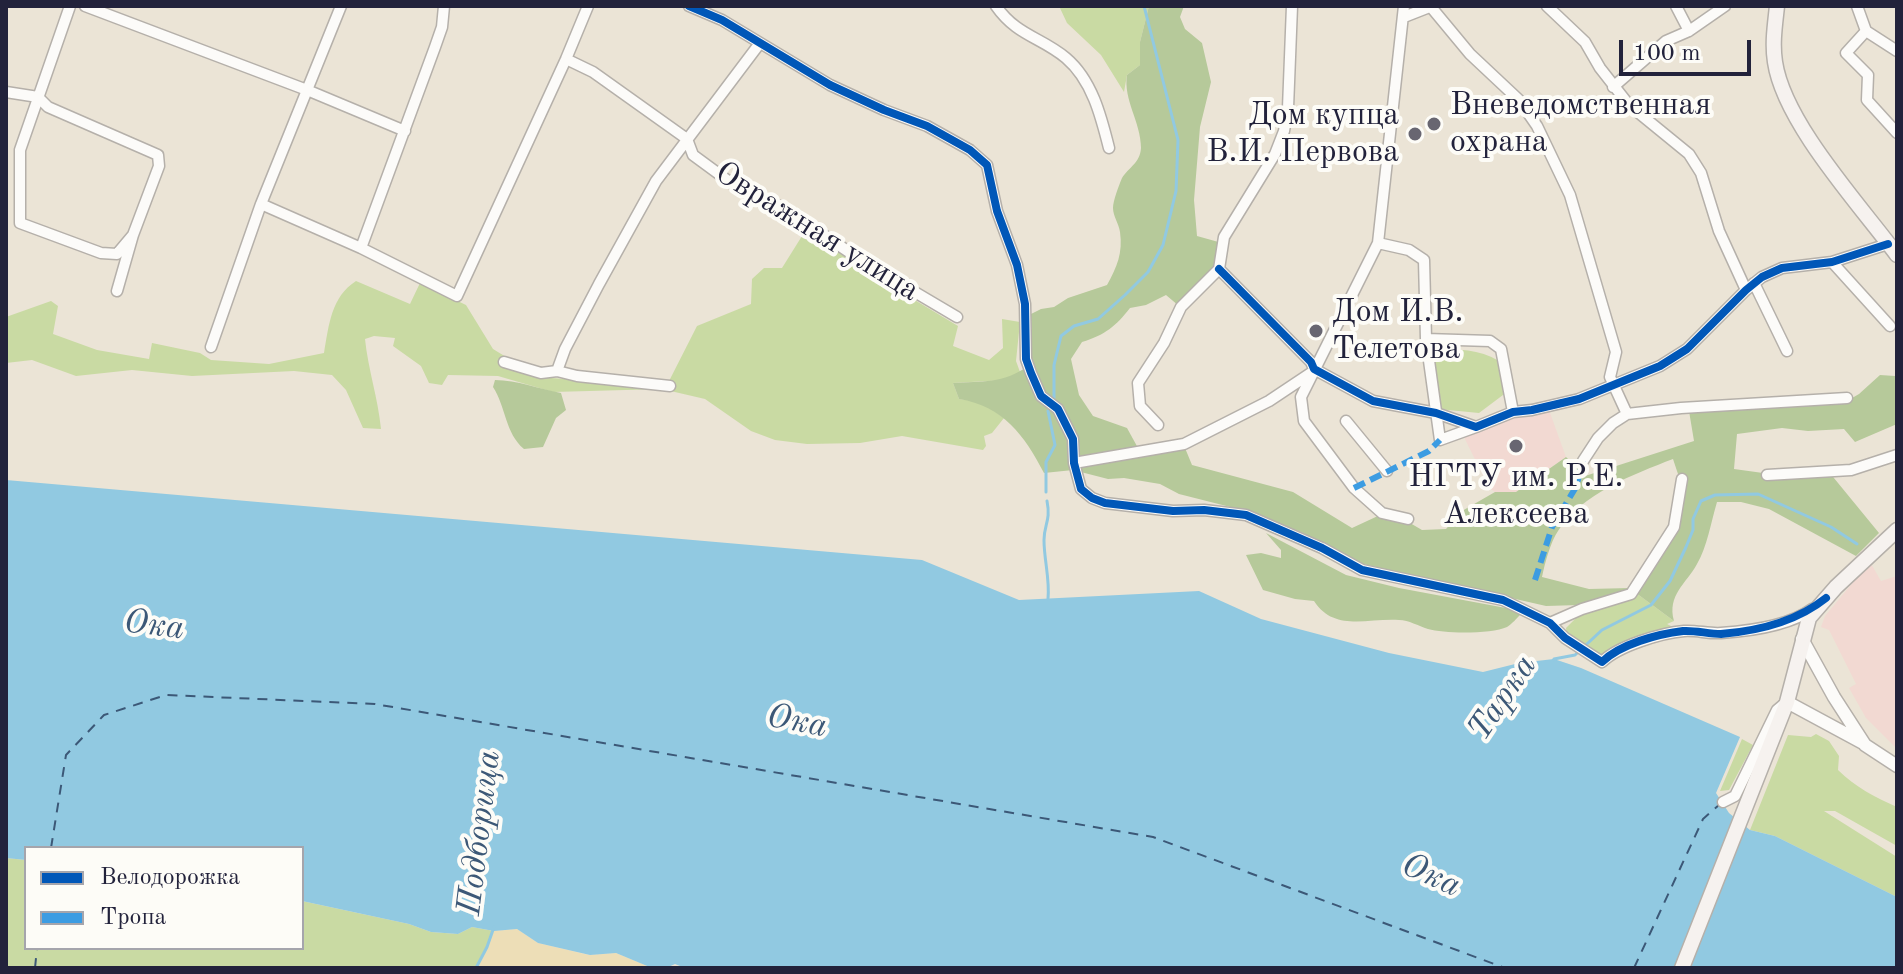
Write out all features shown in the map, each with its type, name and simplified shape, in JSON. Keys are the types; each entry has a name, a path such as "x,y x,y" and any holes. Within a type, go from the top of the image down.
{"main road":[{"path":"1777,6 1773,43 1781,84 1814,144 1893,249"},
{"path":"1682,968 1787,702 1809,618 1897,530"}],"street":[{"path":"70,6 20,150 20,223 101,253 117,254 133,235"},
{"path":"85,6 307,90 405,131"},
{"path":"211,347 261,204 341,6"},
{"path":"361,248 442,27 444,6"},
{"path":"261,204 361,248 457,296 588,6"},
{"path":"689,6 722,20 830,85 927,126 970,150 987,165 997,211 1017,265 1025,304 1026,359 1041,396 1058,409 1073,439 1074,463 1081,489 1092,498 1105,503 1173,511 1204,510 1246,515 1322,548 1362,570 1503,600 1550,623 1589,657 1602,662 1641,642 1685,631 1720,634 1783,623 1808,612 1826,598"},
{"path":"996,6 1007,21 1066,58 1089,85 1109,148"},
{"path":"1158,425 1140,406 1138,383 1164,343 1181,307 1219,269 1224,237 1275,154 1284,131 1288,108 1292,6"},
{"path":"1547,6 1585,42 1613,87 1629,105 1689,154 1701,173 1719,231 1787,351"},
{"path":"1676,6 1689,31"},
{"path":"1613,87 1666,41 1689,31 1725,6"},
{"path":"1857,6 1866,31 1897,51"},
{"path":"1408,519 1382,513 1354,488 1304,421 1300,410 1301,397 1313,371 1378,243 1404,11 1431,7 1470,54 1519,100 1544,140 1570,195 1616,352 1610,377 1627,414"},
{"path":"1866,31 1846,53 1868,75 1867,100 1897,133"},
{"path":"557,371 565,349 649,194 760,43"},
{"name":"Овражная улица","path":"566,59 593,72 687,139 693,155 742,191 780,206 864,262 957,317"},
{"path":"6,92 38,97 48,107 158,155 159,166 133,235 117,291"},
{"path":"1378,243 1409,250 1424,260 1426,339 1440,440 1513,412 1553,406 1613,386 1660,366 1687,349 1750,286 1782,268 1832,262 1893,249"},
{"path":"1832,262 1890,326"},
{"path":"1219,269 1311,362 1313,371"},
{"path":"1426,339 1490,341 1501,349 1513,412"},
{"path":"504,362 541,373 557,371 670,386"},
{"path":"1074,463 1184,444 1269,401 1313,371"},
{"path":"1313,371 1373,401 1436,413 1476,427"},
{"path":"1583,461 1598,438 1627,414 1847,398"},
{"path":"1346,421 1387,471"},
{"path":"1767,475 1851,470 1897,455"},
{"path":"1550,623 1631,594 1674,527 1682,479"},
{"path":"1802,639 1865,745"},
{"path":"1723,802 1735,796 1777,710 1787,702 1897,766"}],"shaded area":[{"name":"НГТУ им. Р.Е. Алексеева","path":"1549,410 1566,457 1516,492 1495,492 1489,488 1463,435 1523,415"},
{"path":"1870,562 1881,581 1897,576 1897,749 1866,718 1849,688 1856,684 1829,630 1821,627 1825,616"}],"green space":[{"path":"1059,6 1149,6 1140,42 1140,65 1127,75 1124,92 1101,55 1067,23"},
{"path":"1149,6 1184,6 1180,17 1185,29 1202,43 1211,82 1200,127 1194,200 1197,236 1222,243 1217,268 1179,306 1166,295 1146,305 1130,308 1109,329 1082,342 1071,359 1079,395 1093,416 1127,428 1138,448 1185,448 1192,465 1293,492 1352,528 1380,515 1410,523 1422,530 1446,529 1462,511 1495,492 1516,492 1566,457 1585,476 1694,441 1689,411 1847,401 1880,375 1895,376 1897,424 1855,442 1844,429 1808,431 1782,428 1737,434 1734,469 1763,473 1829,472 1879,533 1856,556 1769,509 1741,502 1717,502 1700,557 1675,597 1674,621 1636,593 1678,527 1679,477 1673,459 1610,487 1580,506 1558,531 1550,547 1542,577 1589,589 1630,588 1626,594 1579,605 1546,606 1363,564 1303,533 1254,513 1179,494 1160,484 1124,478 1108,479 1073,470 1044,473 1011,425 988,408 959,399 953,383 1001,379 1019,372 1028,366 1032,342 1031,314 1107,285 1111,278 1121,247 1113,211 1114,201 1122,178 1136,161 1141,148 1126,84 1127,75 1140,65 1140,42"},
{"path":"807,228 878,278 958,326 953,346 989,360 1003,348 1002,319 1020,322 1016,361 1020,372 1006,380 953,383 959,399 982,402 1004,418 992,433 984,436 986,446 983,450 902,436 860,443 807,444 775,440 751,431 705,399 662,389 553,392 498,376 448,375 442,385 429,383 421,366 393,346 395,338 374,336 365,339 381,429 363,428 346,390 332,375 294,371 192,376 132,370 76,376 32,360 6,363 6,317 51,301 58,306 53,334 97,350 149,359 152,343 200,353 211,360 269,364 324,353 336,303 356,281 410,304 420,283 466,305 493,349 539,377 666,387 697,326 751,304 752,279 764,268 782,268"},
{"path":"1435,349 1476,352 1499,361 1507,392 1479,413 1438,409 1430,365"},
{"path":"495,380 561,393 566,410 556,418 543,447 524,449 518,443 493,387"},
{"path":"1266,533 1346,575 1506,608 1521,614 1507,627 1468,632 1436,631 1403,620 1352,621 1331,617 1314,601 1263,590 1246,555 1261,553 1281,558 1281,550"},
{"path":"1636,593 1674,621 1667,624 1677,629 1601,658 1567,637 1566,628 1583,611"},
{"path":"1816,734 1829,741 1839,756 1838,770 1866,791 1897,807 1897,846 1835,811 1824,811 1897,857 1897,897 1775,836 1750,830 1788,735 1811,737"},
{"path":"1742,739 1753,745 1729,790 1720,791"},
{"path":"6,858 24,860 24,950 304,950 304,901 409,924 431,932 458,934 472,927 494,931 476,968 6,968"}],"sand":[{"path":"517,929 538,943 589,955 616,953 652,968 476,968 494,931"}],"water":[{"name":"Ока","path":"6,480 922,560 1019,600 1199,591 1261,619 1389,653 1483,672 1554,659 1740,737 1716,793 1729,813 1750,830 1775,836 1897,897 1897,968 685,968 675,964 652,968 616,953 590,955 538,943 517,929 494,931 472,927 458,934 431,932 409,924 304,901 304,846 24,846 24,860 6,858"}],"waterway":[{"path":"1054,398 1054,365 1061,336 1074,326 1098,319 1148,272 1163,245 1176,191 1178,140 1144,6"},
{"path":"1046,492 1046,462 1055,445 1048,411"},
{"name":"Тарка","path":"1552,662 1575,655 1602,630 1651,605 1670,581 1693,530 1693,519 1701,501 1715,495 1758,494 1831,527 1857,544"},
{"path":"1047,501 1044,540 1048,599"},
{"name":"Подборица","path":"476,968 494,927"}],"ferry route":[{"path":"51,846 66,755 104,715 166,695 375,704 1153,837 1505,968"},
{"path":"1634,968 1703,819 1719,805"},
{"path":"35,968 37,950"}],"marked path":[{"path":"1354,488 1429,451 1440,440"},
{"path":"1535,580 1552,527 1576,487 1583,461"}],"cycle path":[{"path":"689,6 722,20 830,85 927,126 970,150 987,165 997,211 1017,265 1025,304 1026,359 1041,396 1058,409 1073,439 1074,463 1081,489 1092,498 1105,503 1173,511 1204,510 1246,515 1322,548 1362,570 1503,600 1550,623 1565,638 1602,662 1629,645 1662,635 1688,631 1721,634 1776,624 1826,598"},
{"path":"1219,269 1311,362 1314,369 1373,401 1436,413 1476,427 1513,412 1579,399 1660,366 1687,349 1762,277 1782,268 1832,262 1888,244"}],"place":[{"name":"Вневедомственная охрана","path":"1434,124"},
{"name":"Дом купца В.И. Первова","path":"1415,134"},
{"name":"Дом И.В. Телетова","path":"1316,331"},
{"name":"НГТУ им. Р.Е. Алексеева","path":"1516,446"}]}
